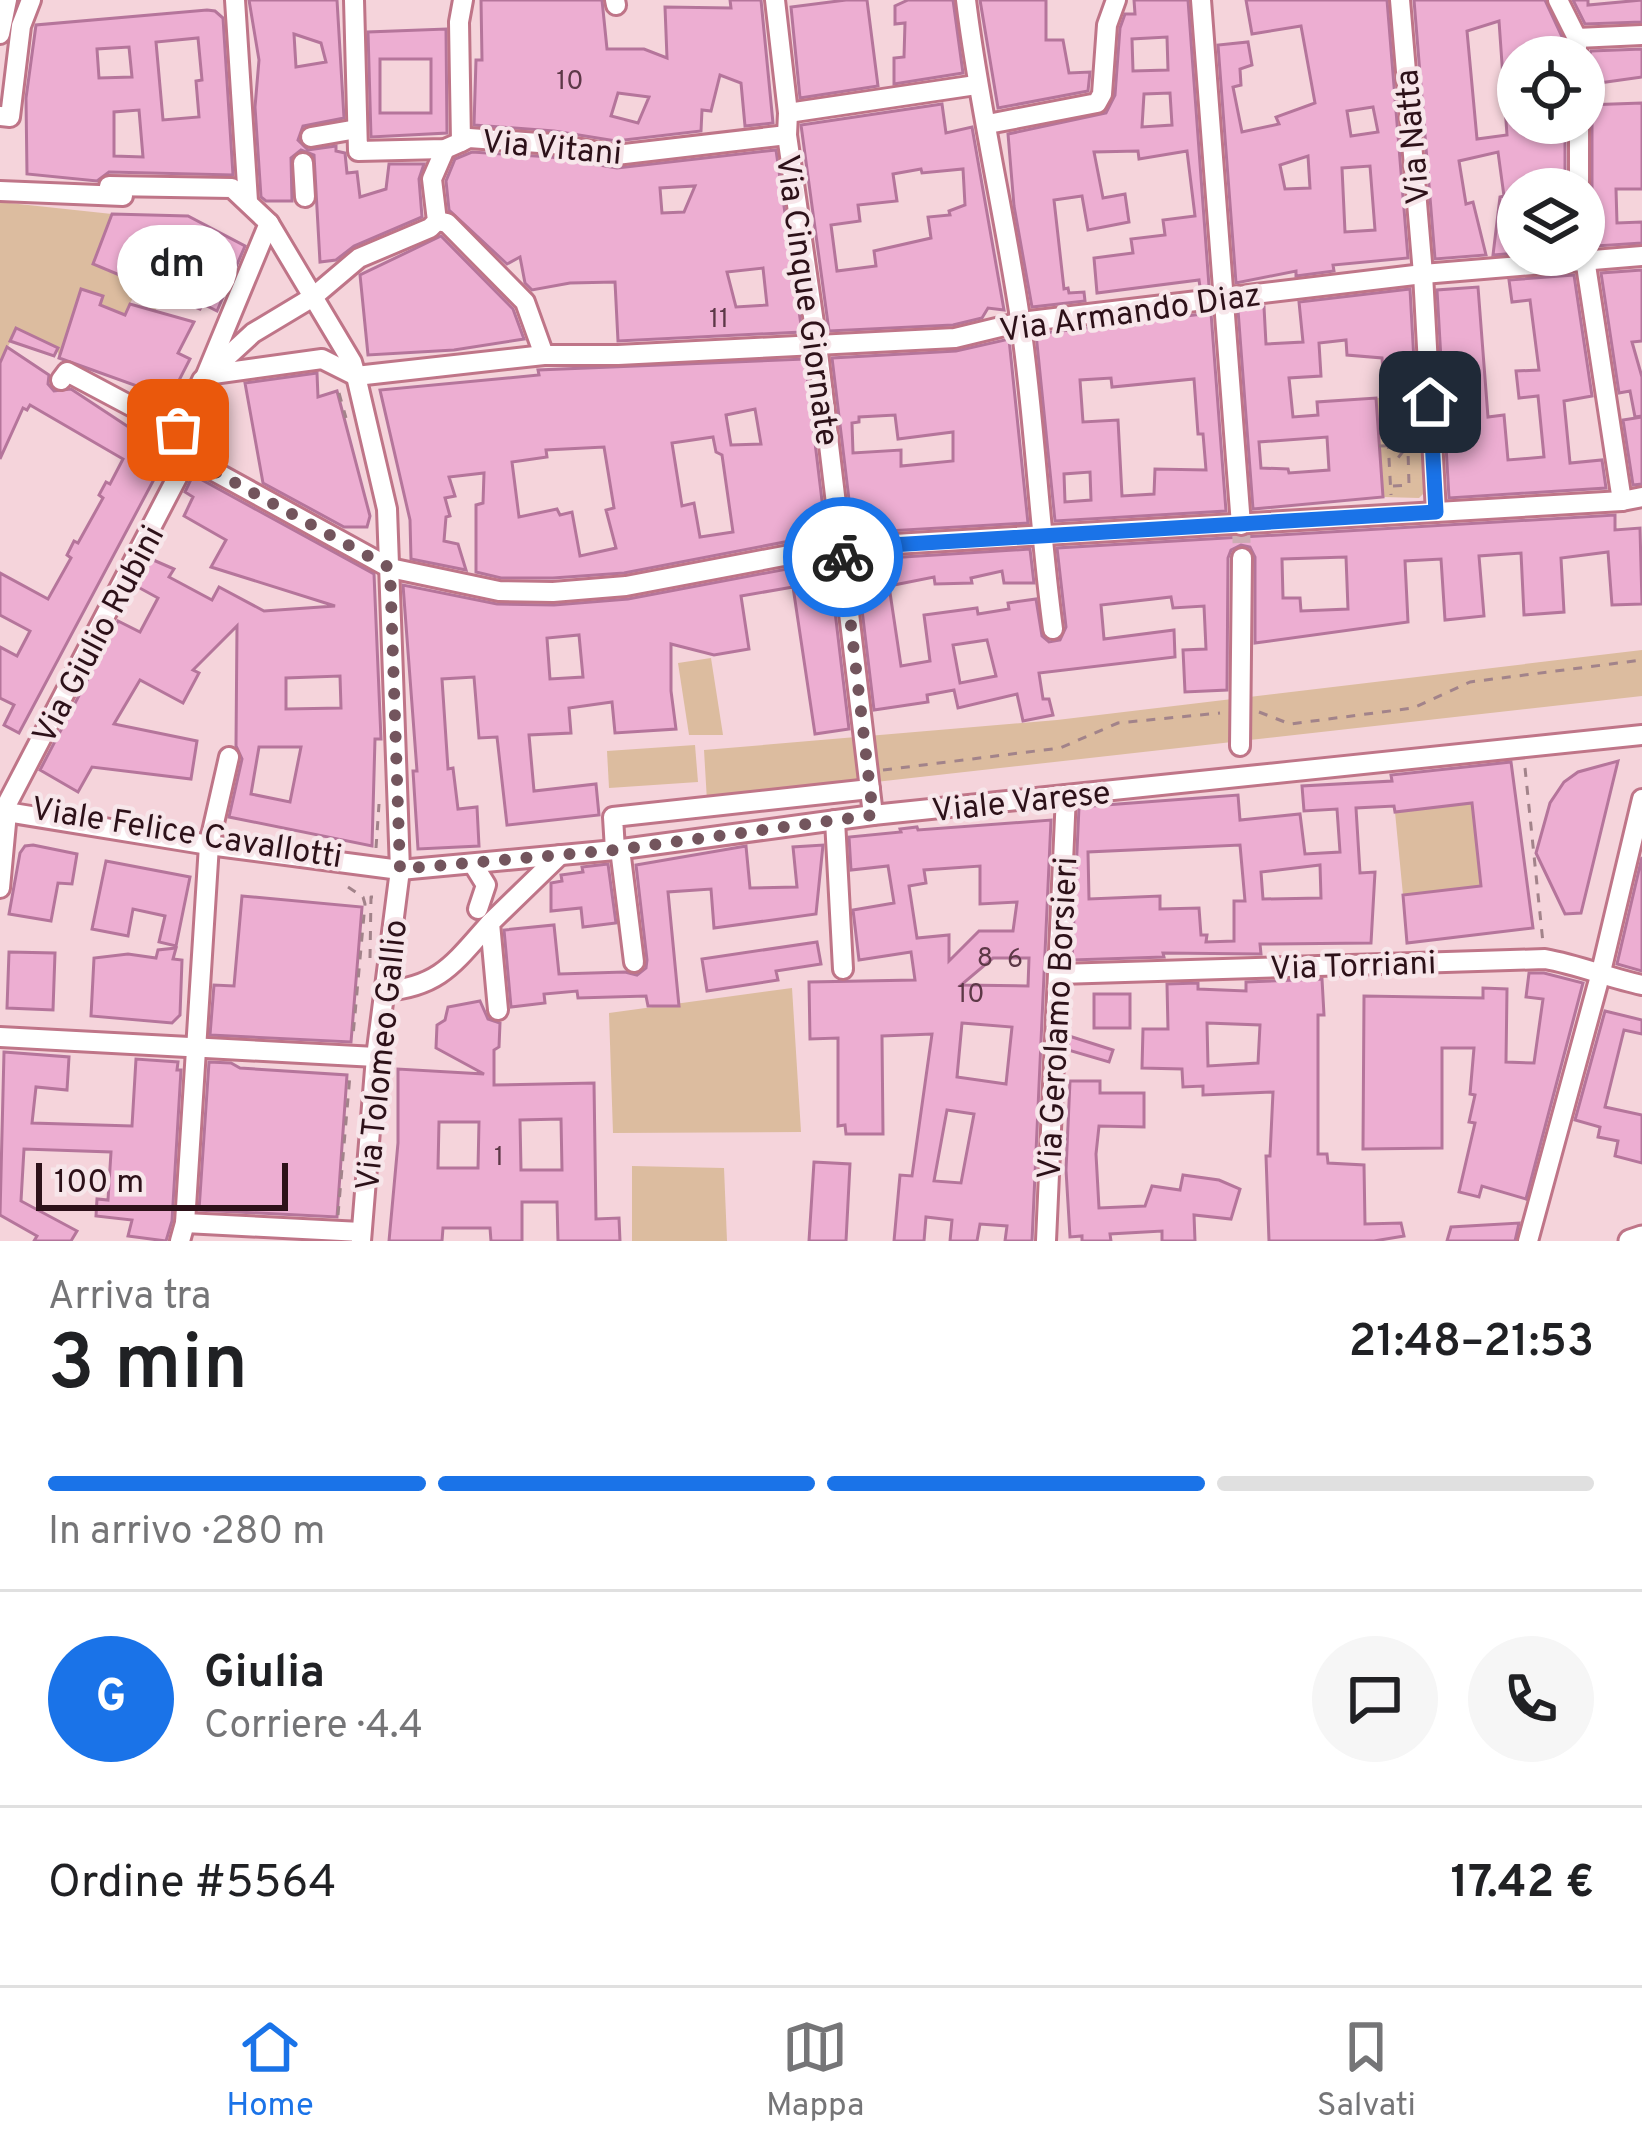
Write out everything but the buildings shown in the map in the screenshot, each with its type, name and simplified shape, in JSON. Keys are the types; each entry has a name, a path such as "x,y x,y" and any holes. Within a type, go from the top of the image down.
{"main road":[{"path":"1630,1241 1642,1237"}],"street":[{"path":"0,34 7,0"},
{"path":"0,84 21,0"},
{"path":"0,116 10,117 21,26 31,0"},
{"path":"235,0 248,201"},
{"path":"206,375 253,333 313,297 359,258 430,228 436,221 433,179 453,145 463,0"},
{"name":"Via Cinque Giornate","path":"775,0 787,136 817,344 873,815"},
{"path":"966,0 976,85 988,124 1021,322 1053,629"},
{"path":"988,124 1097,103 1102,94 1107,25 1117,0"},
{"path":"1201,0 1241,526"},
{"name":"Via Natta","path":"1400,0 1423,274 1436,512"},
{"path":"1558,0 1572,36"},
{"path":"311,137 357,129 354,10"},
{"path":"1605,42 1642,35"},
{"path":"788,113 976,85"},
{"name":"Via Vitani","path":"357,129 358,151 453,145 469,138 553,144 616,155 787,136"},
{"path":"303,164 305,196"},
{"path":"110,186 232,188 248,201"},
{"path":"2,189 248,201"},
{"name":"Via Tolomeo Gallio","path":"248,201 268,224 352,362 387,509 400,869 376,1057 361,1237"},
{"path":"436,221 447,224 525,302 544,355"},
{"path":"178,430 206,375 268,224"},
{"name":"Via Armando Diaz","path":"1605,257 1642,256"},
{"name":"Via Armando Diaz","path":"356,376 544,355 955,338 1021,322 1497,267"},
{"path":"62,380 67,372 178,430 191,439 190,458 390,568 499,591 554,592 626,586 777,555 842,548 1637,499 1588,276"},
{"path":"206,375 322,358 356,376"},
{"name":"Via Giulio Rubini","path":"3,806 190,458"},
{"path":"1240,746 1242,558"},
{"name":"Viale Varese","path":"400,869 618,850 873,815 1642,735"},
{"path":"230,758 210,840 182,1232 337,1231 361,1237"},
{"path":"634,962 613,817 870,780"},
{"name":"Via Gerolamo Borsieri","path":"1046,1241 1066,795"},
{"path":"1528,1241 1642,799"},
{"path":"0,888 3,806"},
{"name":"Viale Felice Cavallotti","path":"3,806 400,869"},
{"path":"835,820 843,969"},
{"path":"384,992 410,989 446,974 484,916 560,855"},
{"path":"473,864 486,885 484,916 498,1010"},
{"name":"Via Torriani","path":"1059,974 1545,959 1642,985"},
{"path":"0,1037 376,1057"}],"path":[{"path":"1386,404 1391,515"},
{"path":"1391,486 1409,485 1407,417"},
{"path":"1388,433 1397,433 1408,445"},
{"path":"1389,460 1398,458 1408,445"},
{"path":"1379,446 1432,445"},
{"path":"870,780 1060,748 1118,723 1254,711 1290,724 1413,708 1470,682 1642,660"},
{"path":"1523,748 1545,959"},
{"path":"337,1231 365,904 348,887"}],"shaded area":[{"path":"0,202 112,214 129,279 140,262 172,280 153,315 147,312 152,299 135,293 125,315 100,305 102,296 81,290 59,358 57,347 17,328 0,363"},
{"path":"1405,397 1420,418 1424,493 1419,498 1383,497 1376,398"},
{"path":"1642,650 1642,696 707,801 704,750 1057,720"},
{"path":"711,658 723,735 689,735 678,663"},
{"path":"695,745 698,782 609,788 607,751"},
{"path":"1472,803 1481,886 1403,895 1395,812"},
{"path":"792,988 801,1132 613,1133 609,1013"},
{"path":"632,1166 724,1168 727,1241 632,1241"}],"tunnel":[{"path":"1241,525 1242,558"}],"way so far":[{"path":"178,430 194,445 190,458 390,568 400,869 615,850 873,815 843,557"}],"place":[{"name":"dm","path":"178,430"}],"route":[{"path":"843,557 842,548 1436,512 1430,402"}]}
